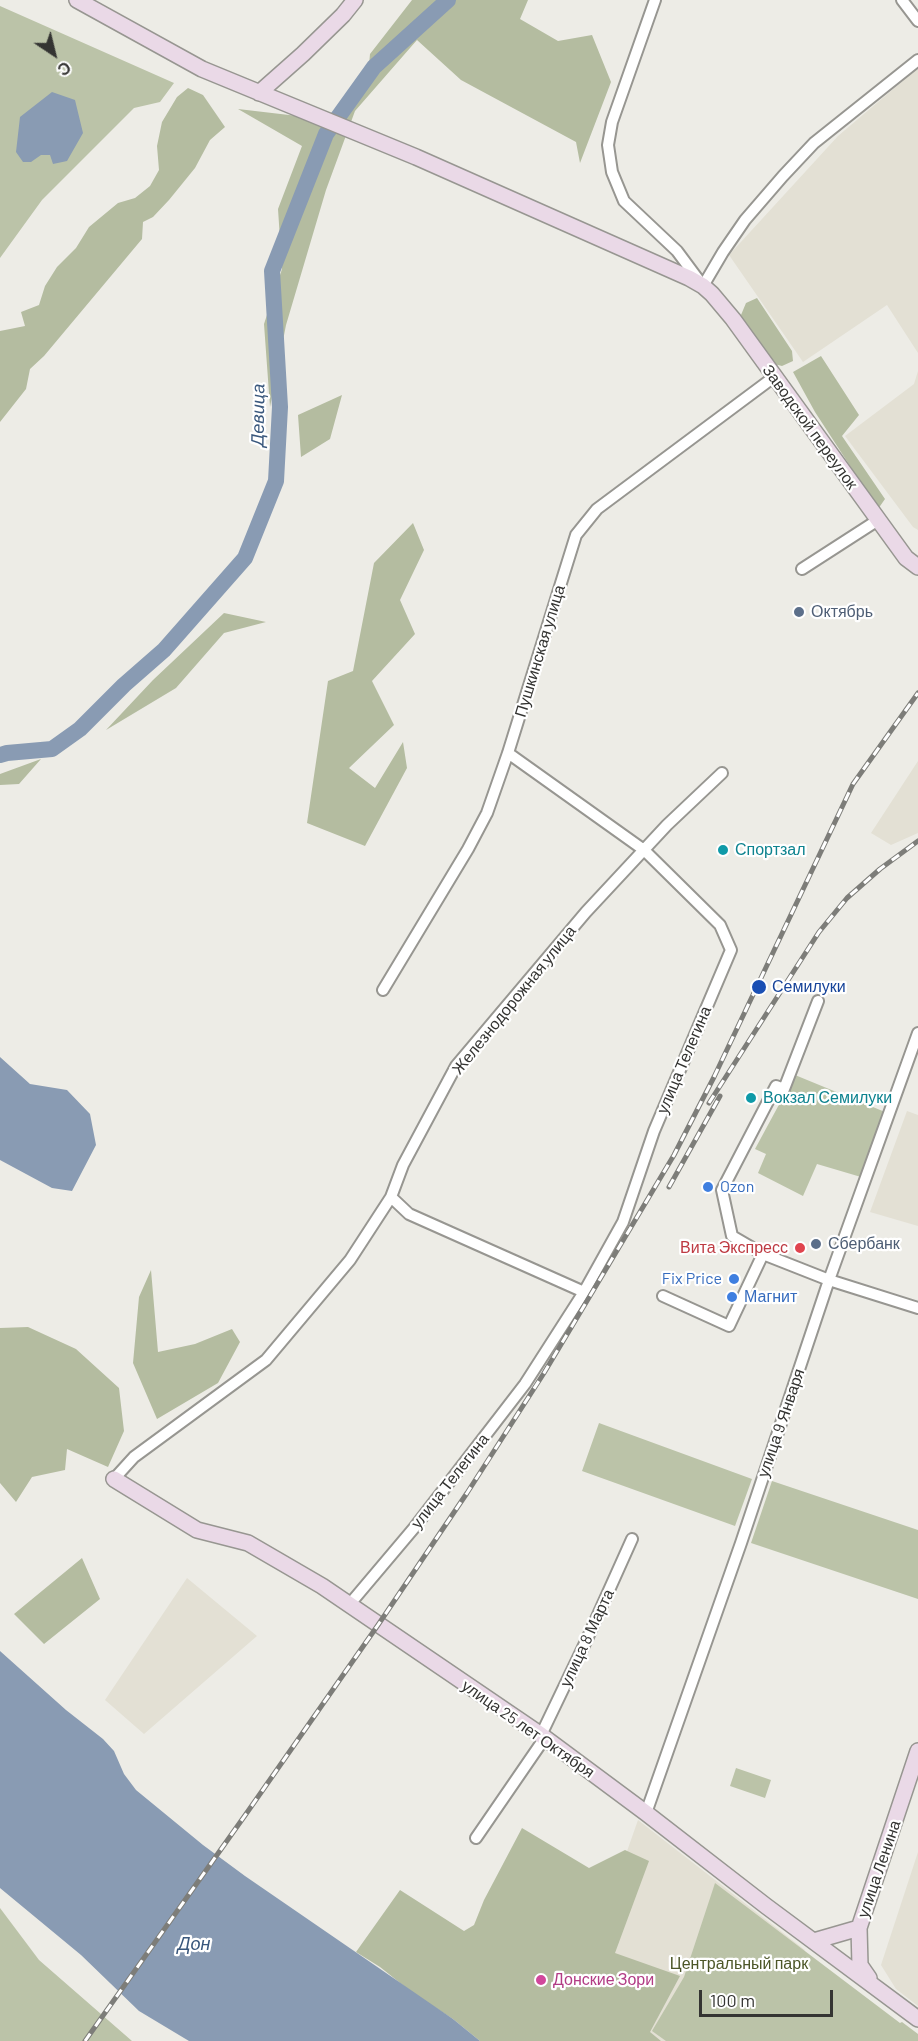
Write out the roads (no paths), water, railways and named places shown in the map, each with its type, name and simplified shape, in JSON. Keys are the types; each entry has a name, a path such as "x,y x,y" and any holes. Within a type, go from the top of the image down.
{"street":[{"name":"Заводской переулок","path":"77,0 202,69 416,157 703,286 733,319 906,558 918,567"},
{"path":"259,93 343,15 354,0"},
{"path":"656,0 612,122 608,146 612,172 624,201 677,251 703,286 745,220 814,143 918,60"},
{"path":"902,0 918,21"},
{"name":"Пушкинская улица","path":"383,990 468,849 487,813 576,535 597,509 774,377"},
{"path":"802,569 878,520"},
{"name":"улица Телегина","path":"350,1605 414,1528 525,1384 584,1292 623,1222 654,1131 731,950 720,925 644,850 508,753"},
{"name":"Железнодорожная улица","path":"114,1479 134,1457 266,1360 350,1260 391,1197 403,1164 456,1066 586,912 644,850 722,773"},
{"path":"818,1001 784,1089 776,1086 722,1190 732,1236 763,1254 829,1280 918,1308"},
{"name":"улица 9 Января","path":"646,1813 741,1544 829,1280 918,1033"},
{"path":"391,1197 409,1214 584,1292"},
{"path":"663,1296 729,1326 763,1254"},
{"name":"улица 25 лет Октября","path":"114,1479 197,1530 248,1543 322,1586 542,1737 918,2019"},
{"name":"улица 8 Марта","path":"476,1838 542,1737 632,1539"},
{"name":"улица Ленина","path":"875,1985 860,1965 859,1928 918,1751"},
{"path":"814,1941 859,1928"}],"water":[{"path":"52,92 75,100 83,133 67,161 53,164 50,155 41,155 31,162 23,162 16,152 20,117"},
{"path":"0,1057 30,1084 67,1090 90,1114 96,1145 72,1191 52,1188 0,1160"},
{"name":"Дон","path":"0,1651 66,1710 103,1739 114,1751 124,1774 136,1790 203,1845 453,2019 480,2041 189,2041 139,2011 81,1955 0,1888"}],"waterway":[{"name":"Девица","path":"0,755 52,749 80,729 124,685 164,650 245,558 276,481 280,407 272,271 326,134 374,67 448,0"}],"railway":[{"path":"85,2041 378,1625 544,1373 674,1155 714,1077 853,784 918,693"},
{"path":"709,1103 819,932 847,898 880,869 918,841"},
{"path":"669,1187 720,1096"}],"place":[{"name":"Октябрь","path":"799,612"},
{"name":"Спортзал","path":"723,850"},
{"name":"Семилуки","path":"759,987"},
{"name":"Вокзал Семилуки","path":"751,1098"},
{"name":"Ozon","path":"708,1187"},
{"name":"Сбербанк","path":"816,1244"},
{"name":"Вита Экспресс","path":"800,1248"},
{"name":"Fix Price","path":"734,1279"},
{"name":"Магнит","path":"732,1297"},
{"name":"Донские Зори","path":"541,1980"}],"park label":[{"name":"Центральный парк","path":"739,1964"}]}
